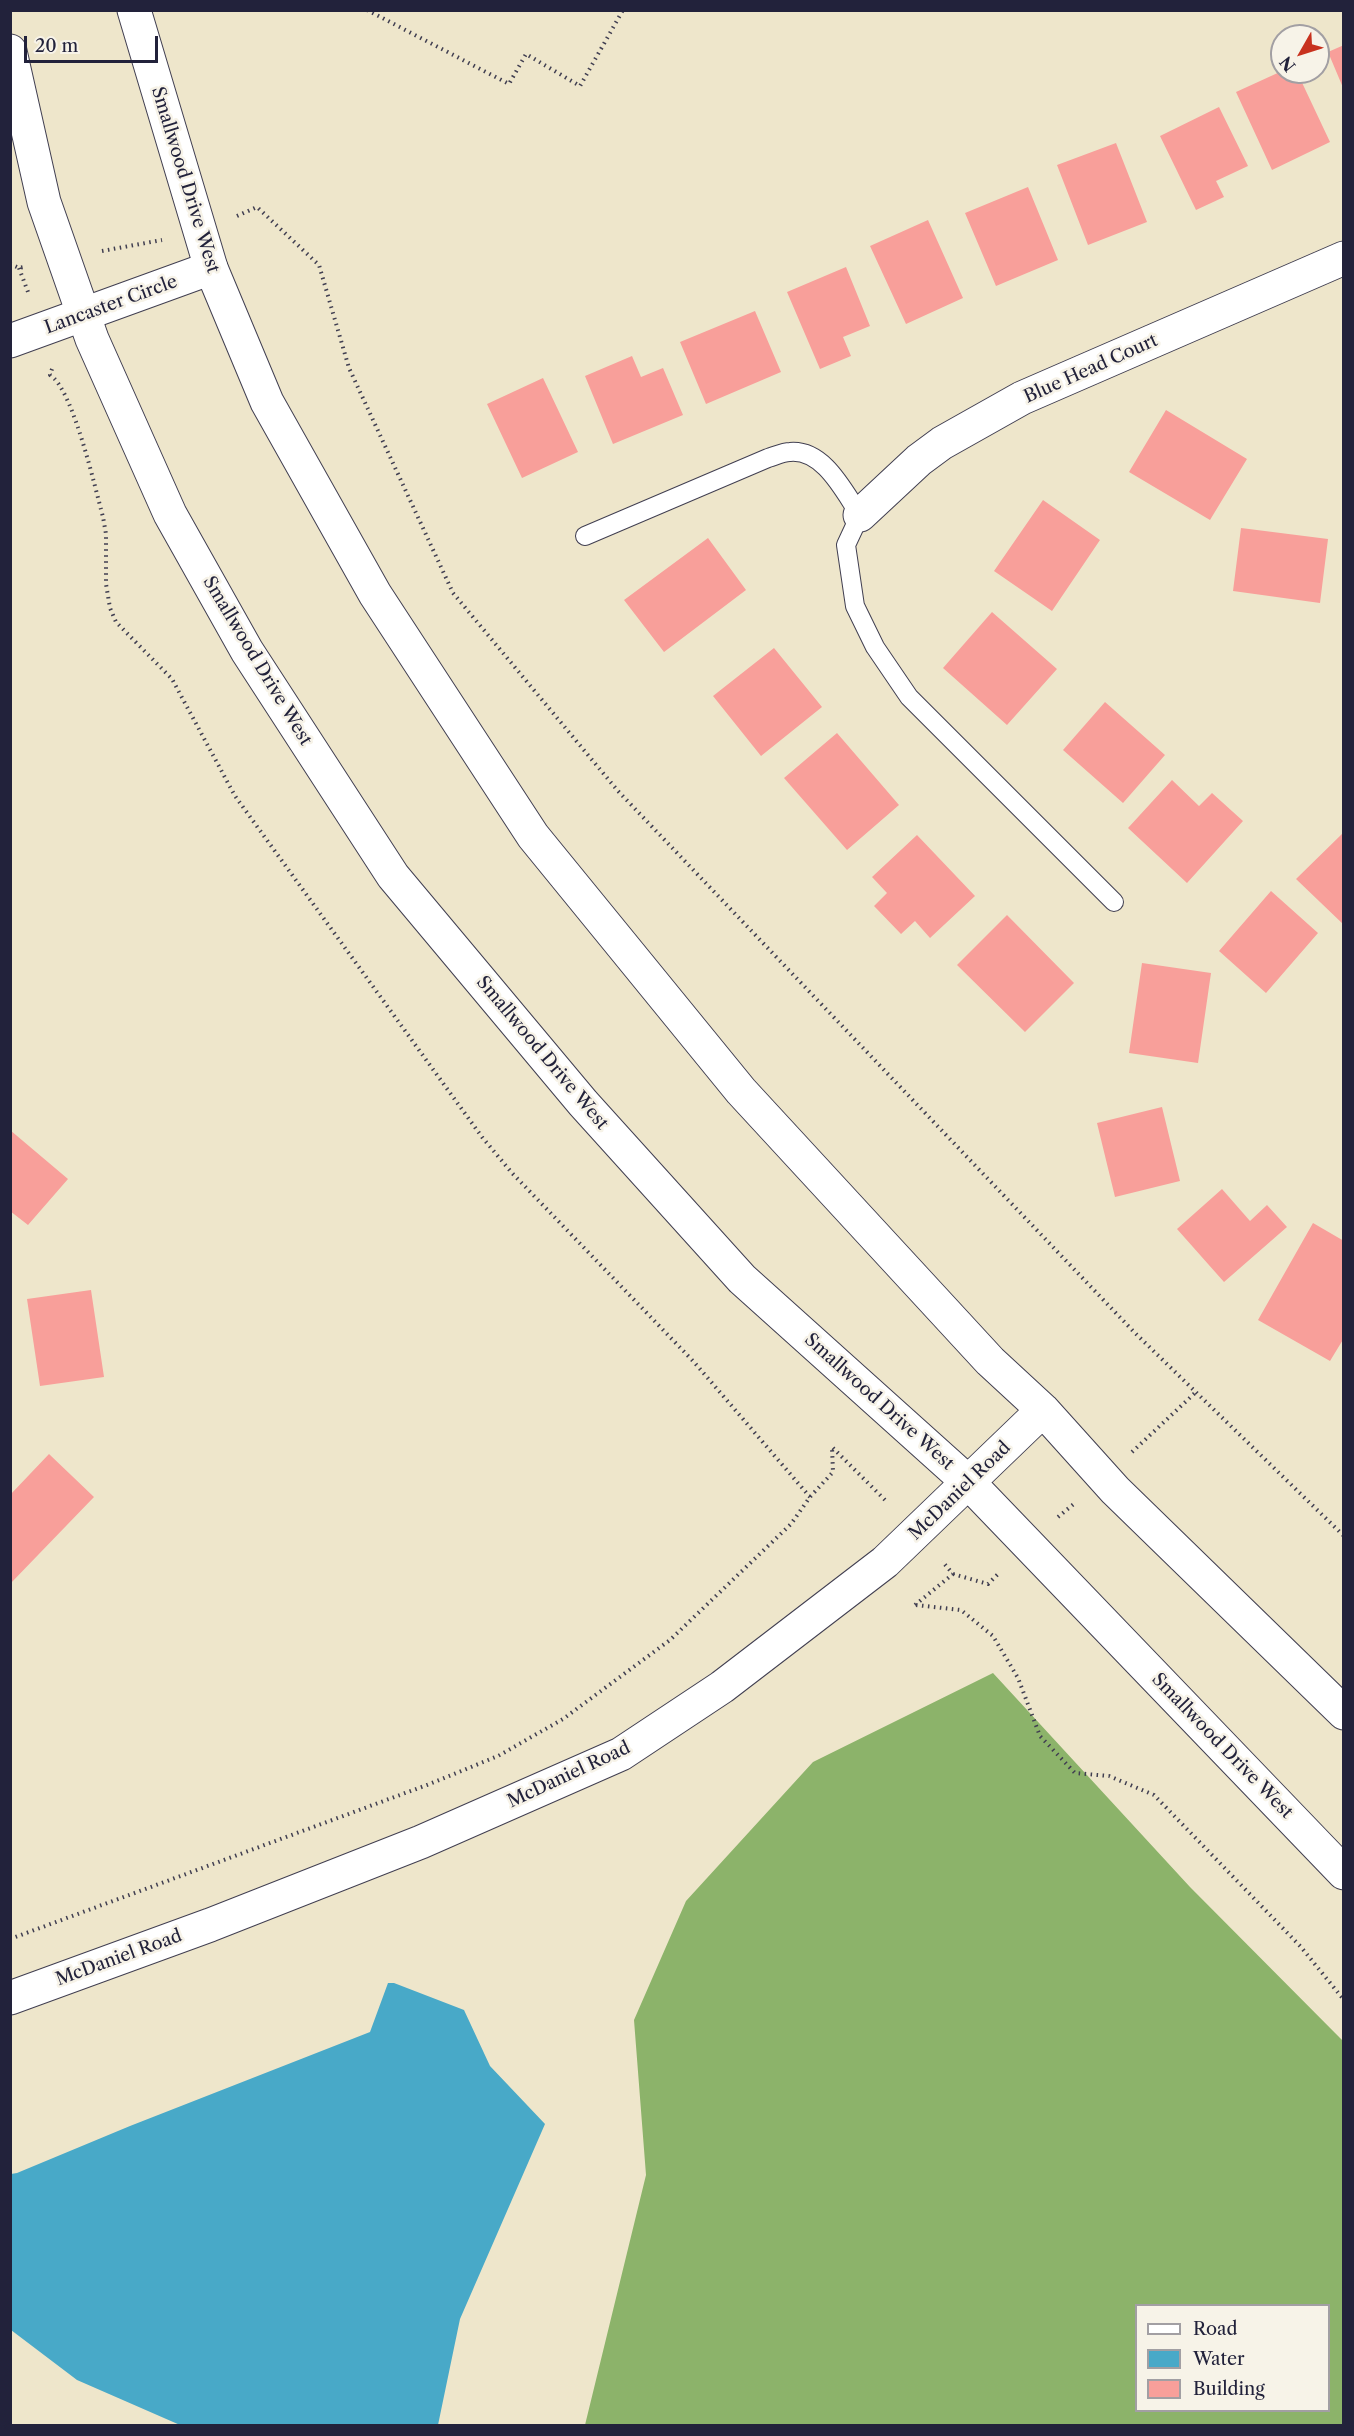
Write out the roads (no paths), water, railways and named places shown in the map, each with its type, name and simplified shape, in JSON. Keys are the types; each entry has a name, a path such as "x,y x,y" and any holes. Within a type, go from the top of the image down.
{"main road":[{"name":"Smallwood Drive West","path":"134,10 211,268 267,402 375,594 533,836 741,1090 990,1361 1043,1410 1115,1490 1344,1713"},
{"name":"Smallwood Drive West","path":"10,51 44,202 92,339 170,514 247,651 393,876 584,1103 742,1280 969,1483 1344,1873"},
{"name":"Blue Head Court","path":"860,515 919,460 942,443 1022,398 1344,258"},
{"name":"Lancaster Circle","path":"10,341 211,268"},
{"name":"McDaniel Road","path":"10,1998 210,1925 421,1842 621,1754 722,1687 885,1562 1043,1410"}],"lane":[{"path":"585,536 768,458 791,452 810,455 828,470 860,515 846,545 855,606 875,647 909,697 1114,902"}],"water":[{"path":"388,1983 394,1983 464,2010 490,2066 545,2124 460,2319 438,2425 180,2425 77,2380 11,2330 11,2174 370,2032"}]}
